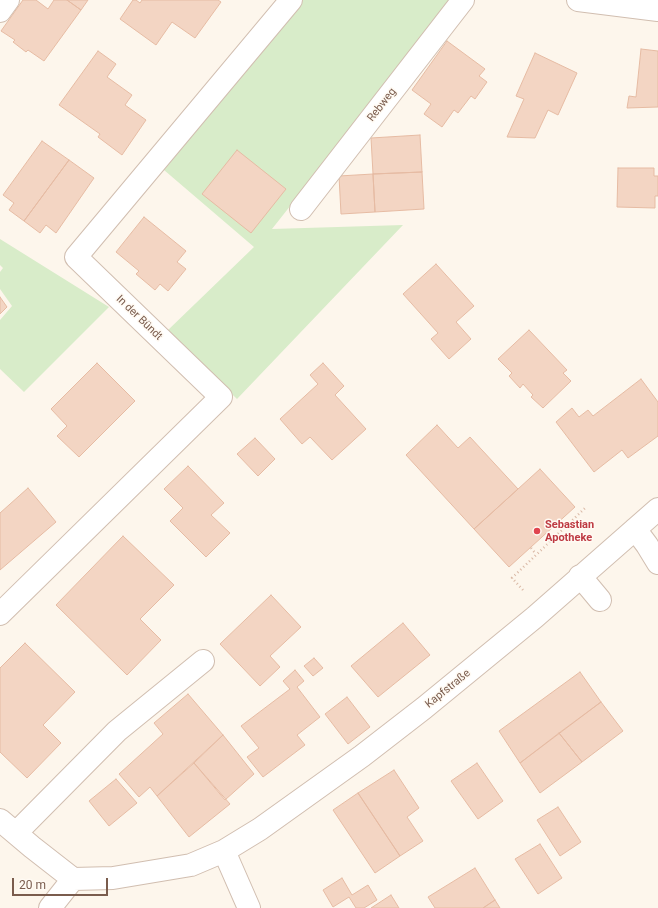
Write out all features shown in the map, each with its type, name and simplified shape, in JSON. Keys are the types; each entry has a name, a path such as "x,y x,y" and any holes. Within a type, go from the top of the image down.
{"street":[{"path":"0,11 8,0"},
{"name":"In der Bündt","path":"0,614 221,397 76,257 291,0"},
{"name":"Rebweg","path":"301,209 463,0"},
{"path":"578,0 658,10"},
{"name":"Kapfstraße","path":"74,879 113,878 191,865 224,852 260,829 370,749 455,683 658,509"},
{"path":"635,528 658,562"},
{"path":"580,576 600,600"},
{"path":"50,908 74,879 8,826 117,731 203,661"},
{"path":"224,852 249,908"}],"path":[{"path":"524,591 512,578 585,508"},
{"path":"531,548 536,554"}],"green space":[{"path":"303,0 453,0 272,229 403,225 237,399 167,331 254,247 164,170"},
{"path":"0,239 109,307 24,392 0,369 0,320 12,306 0,289 0,272 3,268 0,265"}],"building":[{"path":"23,0 36,0 48,9 54,0 67,0 81,10 44,61 28,50 26,52 13,42 15,40 1,31"},
{"path":"67,0 88,0 81,10"},
{"path":"133,0 140,3 142,0 218,0 221,2 195,38 172,22 156,45 120,19"},
{"path":"447,41 485,69 479,76 487,82 475,99 471,96 458,113 454,110 442,127 424,114 431,104 412,90"},
{"path":"641,49 658,51 658,107 627,108 629,96 636,97"},
{"path":"98,51 116,64 107,77 132,95 125,105 146,120 122,155 98,137 100,134 59,105"},
{"path":"535,53 577,73 558,115 548,110 535,138 507,137 524,99 516,96"},
{"path":"420,135 422,172 373,174 371,138"},
{"path":"42,141 69,160 24,221 9,210 14,203 3,195"},
{"path":"237,150 286,189 251,233 202,194"},
{"path":"69,160 94,178 56,233 46,225 40,233 24,221"},
{"path":"618,168 654,168 654,176 658,176 658,196 655,196 655,208 617,207"},
{"path":"422,172 424,209 375,212 373,174"},
{"path":"373,174 375,212 341,214 339,176"},
{"path":"144,217 186,251 177,262 186,269 168,291 160,284 155,290 136,274 139,271 116,252"},
{"path":"436,264 474,306 456,322 471,339 449,359 431,339 438,333 403,294"},
{"path":"0,297 7,307 0,314"},
{"path":"529,330 567,370 563,373 571,381 543,408 531,397 533,395 523,384 520,388 509,376 512,373 498,359"},
{"path":"97,363 135,401 79,457 57,436 67,426 51,409"},
{"path":"323,363 344,386 335,395 366,429 332,460 310,437 302,444 280,419 318,384 310,375"},
{"path":"641,379 658,402 658,436 628,458 622,450 594,472 556,422 572,408 579,417 588,410 593,416"},
{"path":"437,425 458,448 470,437 518,489 474,529 406,455"},
{"path":"255,438 275,459 258,476 237,454"},
{"path":"188,466 224,503 211,515 230,533 206,557 170,521 183,508 164,489"},
{"path":"540,469 575,507 509,567 474,529"},
{"path":"28,488 56,522 0,570 0,513"},
{"path":"123,536 174,585 140,619 161,640 127,675 56,605"},
{"path":"271,595 301,627 270,656 280,667 260,686 220,644"},
{"path":"403,623 430,655 378,697 351,666"},
{"path":"25,643 75,692 43,725 61,743 27,778 0,752 0,668"},
{"path":"314,658 323,668 313,676 304,666"},
{"path":"295,670 304,681 297,687 320,717 297,735 305,745 263,777 247,757 259,748 241,726 290,689 283,681"},
{"path":"580,672 601,702 520,763 499,731"},
{"path":"188,694 223,735 157,796 150,787 139,797 119,774 163,734 154,723"},
{"path":"347,697 370,727 348,744 325,714"},
{"path":"601,702 623,731 582,762 559,733"},
{"path":"559,733 582,762 540,793 520,763"},
{"path":"223,735 254,774 225,800 194,763"},
{"path":"194,763 230,804 189,837 157,796"},
{"path":"477,763 503,801 478,819 451,781"},
{"path":"394,770 419,808 407,817 423,841 400,856 358,793"},
{"path":"116,779 137,803 109,826 89,801"},
{"path":"358,793 400,856 375,873 333,810"},
{"path":"558,807 581,842 560,856 537,820"},
{"path":"540,844 562,878 538,894 515,859"},
{"path":"475,868 495,900 483,908 435,908 428,897"},
{"path":"342,878 352,895 368,885 377,900 364,908 356,908 349,897 333,907 323,890"},
{"path":"391,895 399,908 371,908"},
{"path":"495,900 500,908 483,908"}],"place":[{"name":"Sebastian Apotheke","path":"537,531"}]}
